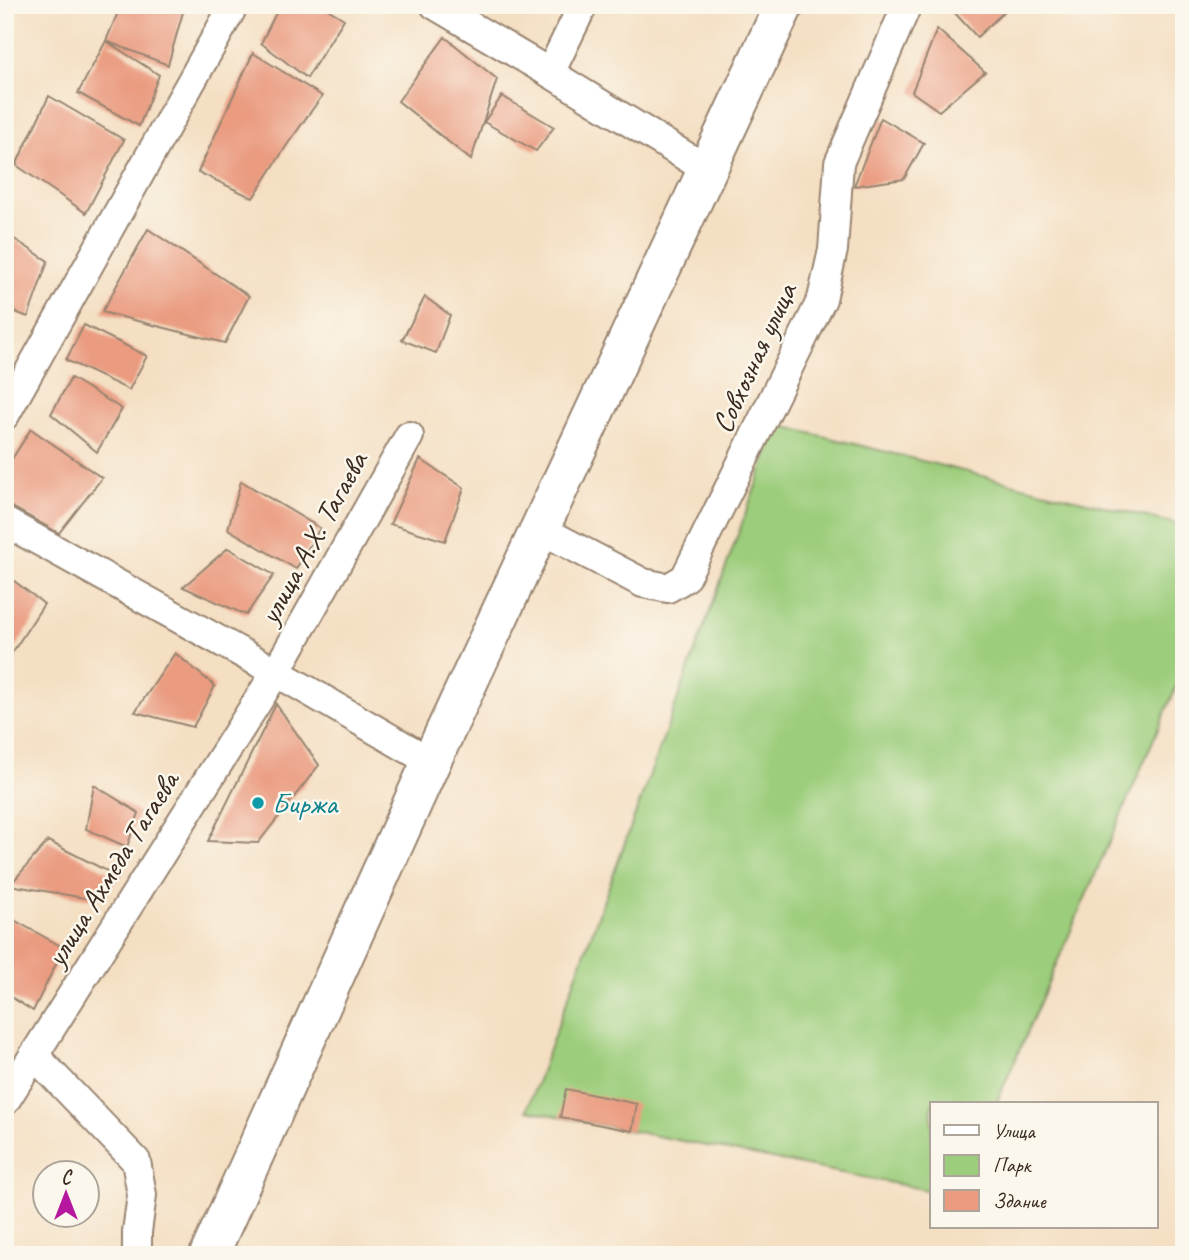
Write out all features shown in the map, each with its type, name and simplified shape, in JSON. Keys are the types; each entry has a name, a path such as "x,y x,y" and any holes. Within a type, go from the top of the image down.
{"main road":[{"path":"209,1255 431,762 785,5"}],"street":[{"path":"5,415 234,5"},
{"path":"435,5 708,170"},
{"path":"550,73 583,5"},
{"name":"Совхозная улица","path":"540,529 643,583 668,588 685,578 822,299 834,250 839,163 907,5"},
{"name":"улица А.Х. Тагаева","path":"276,672 409,436"},
{"path":"5,522 276,672 431,762"},
{"name":"улица Ахмеда Тагаева","path":"5,1101 276,672"},
{"path":"34,1055 135,1161 142,1195 137,1255"}],"green space":[{"path":"778,425 1184,526 1184,669 997,1102 930,1102 930,1191 527,1110"}],"building":[{"path":"121,5 173,5 183,12 168,65 106,41"},
{"path":"280,5 321,5 344,19 307,78 261,43"},
{"path":"956,5 1005,5 1008,8 977,37 953,11"},
{"path":"937,29 985,72 939,111 912,92"},
{"path":"445,37 497,79 471,160 398,101"},
{"path":"106,41 159,75 139,126 78,93"},
{"path":"253,53 322,96 253,198 198,172"},
{"path":"49,96 124,140 86,213 16,165"},
{"path":"502,96 554,127 536,151 484,122"},
{"path":"881,118 924,143 904,179 854,186"},
{"path":"148,229 249,296 225,343 102,312"},
{"path":"5,233 48,261 28,317 5,308"},
{"path":"425,297 450,315 436,353 402,340"},
{"path":"84,325 147,356 129,390 66,360"},
{"path":"71,378 122,409 97,452 51,414"},
{"path":"31,429 102,478 59,533 5,503 5,470"},
{"path":"420,459 464,488 445,541 390,524"},
{"path":"241,481 320,528 296,569 228,529"},
{"path":"228,548 274,575 246,615 183,587"},
{"path":"5,574 44,604 10,656 5,654"},
{"path":"175,653 215,686 193,727 135,712"},
{"name":"Биржа","path":"276,704 319,765 258,843 208,841"},
{"path":"94,785 139,813 127,847 86,829"},
{"path":"48,841 119,877 96,900 10,885"},
{"path":"5,915 64,948 33,1011 5,993"},
{"path":"566,1089 637,1104 632,1131 560,1117"}],"place":[{"name":"Биржа","path":"258,803"}]}
